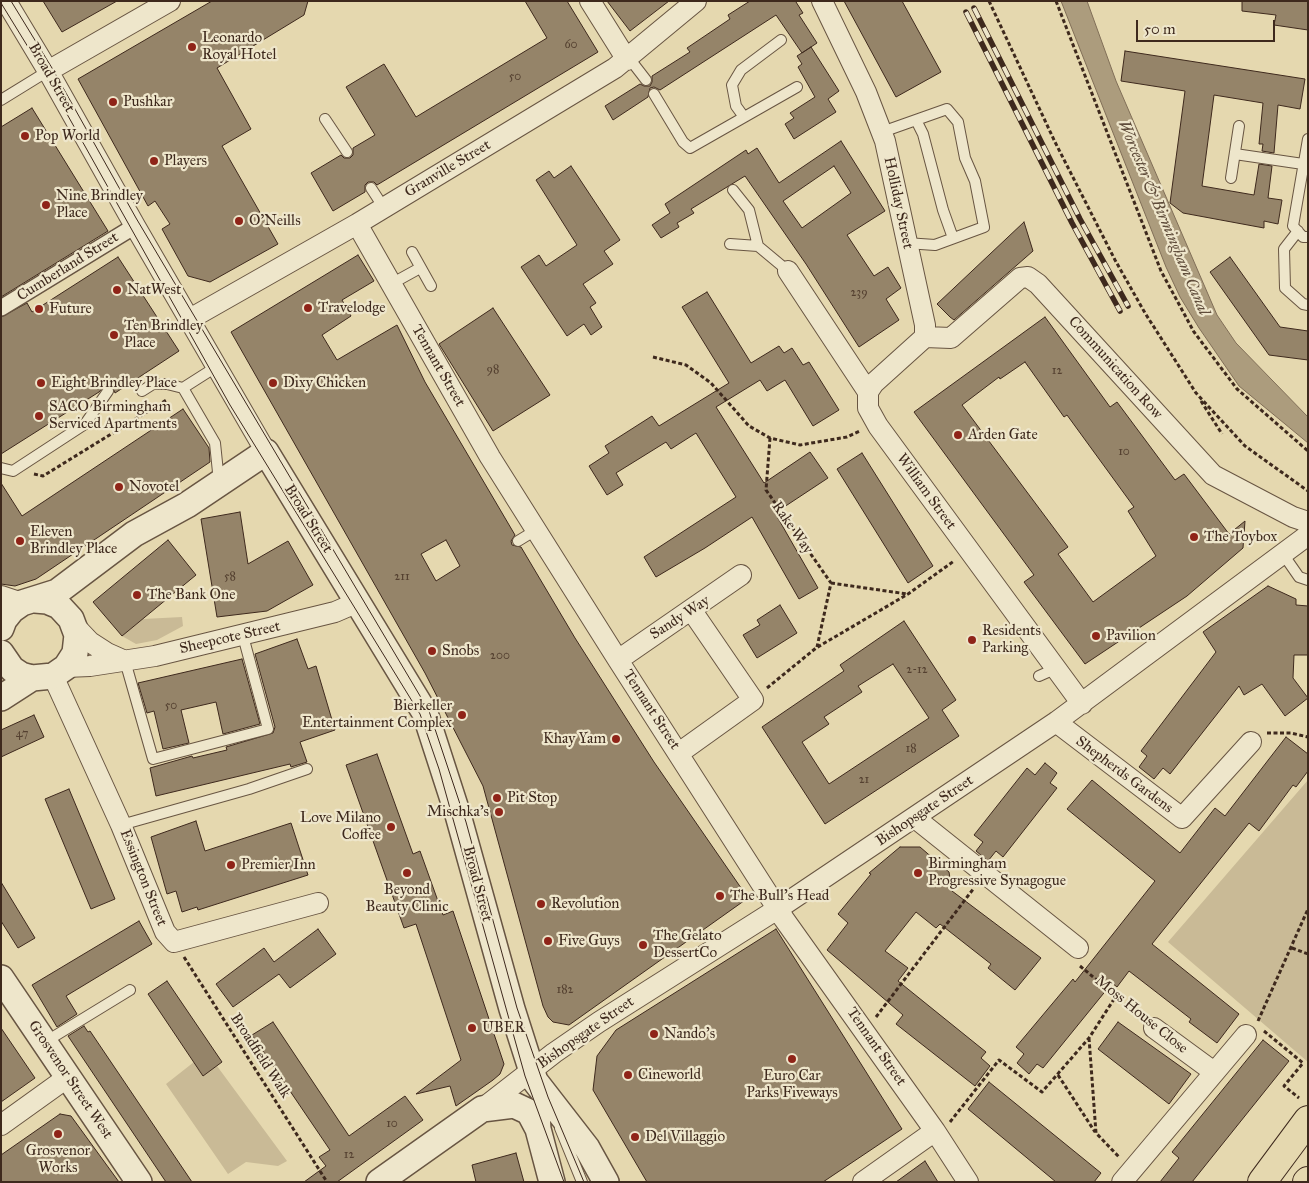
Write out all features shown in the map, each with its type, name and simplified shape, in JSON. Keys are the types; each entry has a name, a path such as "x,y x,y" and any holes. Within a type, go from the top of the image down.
{"highway":[{"path":"1262,1182 1304,1109"}],"street":[{"name":"Broad Street","path":"6,1 48,71 216,368 425,713 458,815 538,1096 552,1182"},
{"path":"48,71 170,1"},
{"path":"590,1 628,59"},
{"name":"Granville Street","path":"188,320 384,208 628,59 696,1"},
{"name":"Holliday Street","path":"822,1 848,52 882,132 925,325 926,337"},
{"name":"Tennant Street","path":"357,224 490,457 618,660 779,908 784,919 865,1031 968,1182"},
{"name":"Cumberland Street","path":"1,308 135,226"},
{"name":"William Street","path":"788,271 868,392 868,408 878,426 968,550 1048,672 1082,704"},
{"name":"Communication Row","path":"926,337 951,338 1020,278 1028,277 1038,284 1212,476 1293,517 1308,522"},
{"path":"868,392 874,383 926,337"},
{"path":"1,628 4,620 19,600 57,592 92,568 134,534 187,505 266,452"},
{"name":"Bishopsgate Street","path":"482,1109 538,1096 599,1022 779,908 1056,722 1308,535"},
{"path":"1,653 12,669 21,675 50,674 75,653 76,635 72,621 92,568"},
{"name":"Sandy Way","path":"618,660 633,648 692,611 741,575"},
{"path":"19,600 47,601 58,606 90,642 107,653 125,661"},
{"name":"Sheepcote Street","path":"1,698 50,674 125,661 243,636 335,612 358,602"},
{"path":"679,753 754,700 692,611"},
{"name":"Essington Street","path":"50,674 122,824 165,932 174,942 318,903"},
{"name":"Shepherds Gardens","path":"1056,722 1182,818 1251,742"},
{"path":"915,818 985,874 1078,956"},
{"name":"Grosvenor Street West","path":"2,980 139,1182"},
{"name":"Moss House Close","path":"1154,1028 1214,1072"},
{"path":"1127,1176 1251,1030"},
{"path":"1,1125 68,1078"},
{"name":"Broad Street","path":"538,1096 587,1148 606,1182"},
{"path":"378,1182 482,1109 514,1105 529,1112 538,1096"},
{"path":"863,1182 937,1134"}],"lane":[{"path":"744,117 736,106 732,85 741,70 781,40"},
{"path":"628,59 646,80"},
{"path":"1,100 48,71"},
{"path":"654,94 683,142 690,148 797,87"},
{"path":"882,132 947,109 958,122 965,158 976,181 984,227 935,245 906,243"},
{"path":"325,119 347,152"},
{"path":"916,120 923,134 943,210 953,238"},
{"path":"1231,178 1239,126"},
{"path":"1308,139 1293,226 1303,237 1308,237"},
{"path":"1234,154 1303,164"},
{"path":"371,188 384,208"},
{"path":"733,190 749,210 758,246"},
{"path":"1298,231 1284,248 1284,288 1303,304 1308,305"},
{"path":"730,244 758,246 788,271"},
{"path":"412,252 431,286"},
{"path":"391,284 420,268"},
{"path":"182,388 216,368"},
{"path":"142,392 153,384 167,384 182,388 215,443 219,482"},
{"path":"1,468 14,470 85,424 108,391"},
{"path":"518,541 536,530"},
{"path":"1283,554 1299,576 1308,580"},
{"path":"125,661 154,759 268,729 243,636"},
{"path":"122,824 249,788 307,769"},
{"path":"44,1042 130,990"},
{"name":"Broad Street","path":"538,1096 562,1182"},
{"name":"Broad Street","path":"538,1096 582,1182"}],"path":[{"path":"989,1 1055,142 1111,252 1145,313 1222,434"},
{"path":"1056,1 1161,271 1194,332 1237,389 1308,451"},
{"path":"653,357 686,365 711,383 749,426 770,438 800,445 848,438 856,432 878,426"},
{"path":"14,470 43,476 182,388"},
{"path":"1196,393 1245,446 1308,491"},
{"name":"Rake Way","path":"770,438 766,490 831,583"},
{"path":"754,700 816,648 908,594 968,550"},
{"path":"816,648 831,583 908,594"},
{"path":"1251,742 1265,733 1292,732 1308,737"},
{"path":"865,1031 985,874"},
{"path":"1304,1109 1284,1086 1303,1063 1251,1030 1292,948 1308,909"},
{"name":"Broadfield Walk","path":"174,942 327,1182"},
{"path":"1292,948 1308,954"},
{"name":"Moss House Close","path":"1078,956 1116,996 1154,1028"},
{"path":"937,1134 999,1060 1042,1092 1089,1038 1116,996"},
{"path":"1089,1038 1096,1133"},
{"path":"1058,1075 1127,1176"}],"shaded area":[{"path":"182,617 183,626 157,640 136,644 122,636 143,619"},
{"path":"1308,780 1308,1062 1168,942"},
{"path":"194,1062 203,1075 217,1066 287,1161 278,1166 246,1162 228,1174 166,1084"}],"water":[{"name":"Worcester & Birmingham Canal","path":"1061,1 1087,1 1116,81 1217,315 1236,343 1308,417 1308,443 1239,386 1180,297 1166,267"}],"building":[{"path":"43,1 117,1 62,32"},
{"path":"212,1 308,1 304,15 217,68 251,129 222,146 278,244 210,282 188,276 162,229 170,224 155,201 148,206 78,79"},
{"path":"525,1 567,1 598,52 377,185 374,182 368,182 365,185 365,192 333,211 311,173 341,155 344,158 350,158 353,155 353,148 375,135 346,87 384,64 416,117 547,38"},
{"path":"607,1 669,1 630,31"},
{"path":"750,1 798,1 796,2 803,13 799,15 817,43 802,53 776,15 660,90 654,87 650,88 648,97 613,120 605,106 640,84 650,86 652,76 690,52 687,48 730,19 728,15"},
{"path":"844,1 902,1 941,72 896,97"},
{"path":"1242,1 1308,1 1308,30 1274,25 1276,15 1242,11"},
{"path":"811,47 839,91 828,99 836,112 794,139 785,124 794,118 790,113 815,97 798,67 802,64 797,56"},
{"path":"1125,51 1305,79 1300,109 1278,105 1274,153 1262,151 1263,144 1259,144 1263,103 1214,95 1202,186 1254,195 1259,164 1272,166 1268,198 1282,200 1278,224 1264,221 1264,228 1183,213 1170,203 1185,91 1121,81"},
{"name":"Nine Brindley Place","path":"32,108 108,231 1,297 1,127"},
{"path":"841,141 885,211 847,235 874,276 888,267 901,288 886,299 899,320 859,347 806,264 745,176 691,209 694,213 677,223 679,227 661,238 652,225 670,213 665,204 746,150 748,154 757,148 779,183","holes":["834,166 851,193 802,228 783,201"]},
{"path":"571,166 620,240 604,251 613,264 583,284 596,303 590,307 602,327 591,335 584,324 567,336 521,267 539,255 546,266 577,245 536,180 549,171 554,178"},
{"path":"1024,222 1033,251 954,320 937,304"},
{"path":"358,255 374,281 342,300 351,316 322,335 337,360 397,325 425,382 515,535 511,541 512,545 521,547 575,638 654,762 748,898 569,1025 553,1022 548,1017 543,1006 483,786 425,673 231,332","holes":["446,540 460,566 436,581 421,554"]},
{"path":"118,257 179,351 115,393 112,386 105,385 99,392 1,454 1,317 27,303 32,312"},
{"path":"1230,257 1280,327 1308,331 1308,360 1269,355 1210,272"},
{"path":"707,292 751,363 779,346 784,353 792,348 803,365 809,362 839,410 813,426 785,380 767,391 760,380 716,407 764,483 810,452 828,478 775,513 818,588 799,599 752,517 656,577 644,557 736,497 696,433 671,449 666,442 616,473 623,485 607,495 589,466 609,453 605,446 652,416 659,426 729,383 682,307"},
{"path":"493,308 550,395 493,431 439,344"},
{"path":"1045,317 1110,407 1117,402 1175,480 1184,474 1229,534 1245,521 1243,548 1187,596 1085,664 1024,582 1034,575 914,412","holes":["1025,362 1064,417 1067,415 1134,507 1128,511 1156,556 1093,602 1058,554 1068,547 962,405 999,377 1000,379"]},
{"name":"Novotel","path":"183,409 209,448 210,462 36,579 15,586 1,584 1,483 22,516"},
{"path":"862,453 933,566 908,583 837,469"},
{"path":"240,512 248,564 288,541 313,585 267,611 217,617 201,519"},
{"name":"The Bank One","path":"168,540 196,575 122,636 93,602"},
{"path":"1268,586 1296,599 1296,605 1308,606 1308,655 1294,655 1293,678 1308,698 1285,716 1262,684 1244,695 1239,686 1170,774 1163,768 1154,779 1139,767 1147,756 1141,751 1216,652 1203,632"},
{"path":"780,605 797,633 757,658 743,635 760,625 757,620"},
{"path":"904,621 956,700 942,710 959,736 825,824 762,727 844,671 840,665","holes":["893,664 929,718 829,784 802,742 829,724 824,717 862,692 858,686"]},
{"path":"297,639 308,669 316,666 335,730 300,742 307,762 291,767 290,764 156,796 150,768 192,756 193,758 227,750 226,747 273,733 275,727 255,654"},
{"path":"242,659 260,724 223,734 216,702 181,710 189,743 163,749 154,711 147,713 138,683"},
{"path":"34,715 44,737 1,757 1,730"},
{"path":"1286,737 1308,754 1308,771 1296,787 1293,785 1259,831 1249,823 1152,944 1239,1014 1217,1043 1189,1022 1191,1019 1129,971 1117,987 1112,983 1043,1068 1037,1064 1029,1074 1017,1063 1024,1054 1016,1047 1073,979 1075,982 1155,881 1067,809 1092,780 1180,853 1215,808 1225,816"},
{"path":"377,754 413,854 420,851 443,915 453,911 504,1064 500,1074 456,1106 450,1086 416,1094 461,1060 416,924 404,928 346,765"},
{"path":"1045,763 1057,773 1050,783 1057,788 1003,857 996,851 988,861 976,851 983,842 974,835 1027,768 1035,775"},
{"path":"69,789 115,899 91,909 45,799"},
{"name":"Premier Inn","path":"196,821 205,851 291,823 308,875 198,910 197,907 182,912 176,891 167,894 151,837"},
{"path":"900,847 920,847 949,872 952,891 1041,958 1015,990 988,968 991,964 940,924 936,928 916,912 885,951 908,968 898,981 986,1052 981,1058 990,1066 975,1086 896,1024 903,1015 827,950 848,923 838,914 871,874 869,873"},
{"path":"1,882 35,938 18,948 1,921"},
{"path":"139,921 152,944 66,996 77,1014 57,1027 32,985"},
{"path":"318,929 336,954 290,988 279,974 233,1007 216,984 264,948 274,962"},
{"path":"776,929 902,1129 823,1182 647,1182 593,1090 597,1056 616,1030"},
{"path":"167,981 222,1062 203,1076 148,994"},
{"path":"273,1022 349,1136 405,1096 423,1120 337,1182 304,1182 326,1166 319,1157 330,1150 252,1035"},
{"path":"1118,1022 1191,1074 1169,1104 1098,1049"},
{"path":"84,1026 88,1032 90,1031 192,1182 166,1182 68,1036"},
{"path":"1,1028 35,1078 1,1102"},
{"path":"1263,1040 1289,1061 1192,1182 1160,1182 1179,1158 1172,1152"},
{"path":"989,1082 1101,1173 1094,1182 1056,1182 968,1109"},
{"name":"Grosvenor Works","path":"60,1114 71,1116 119,1182 1,1182 1,1155"},
{"path":"516,1153 524,1182 476,1182 472,1165"},
{"path":"925,1161 938,1182 896,1182"}],"tram line":[{"path":"11,1 52,68 136,218 429,711 466,822 517,1008 548,1097 584,1182"},
{"path":"1,3 44,73 230,405 420,714 439,769 525,1076 564,1182"}],"railway":[{"path":"974,8 1080,219 1128,306"},
{"path":"966,12 1072,223 1120,311"}],"place":[{"name":"Leonardo Royal Hotel","path":"192,47"},
{"name":"Pushkar","path":"113,102"},
{"name":"Pop World","path":"25,136"},
{"name":"Players","path":"154,161"},
{"name":"Nine Brindley Place","path":"46,205"},
{"name":"O'Neills","path":"239,221"},
{"name":"NatWest","path":"117,290"},
{"name":"Travelodge","path":"308,308"},
{"name":"Future","path":"39,309"},
{"name":"Ten Brindley Place","path":"114,335"},
{"name":"Eight Brindley Place","path":"41,383"},
{"name":"Dixy Chicken","path":"273,383"},
{"name":"SACO Birmingham Serviced Apartments","path":"39,416"},
{"name":"Arden Gate","path":"958,435"},
{"name":"Novotel","path":"119,487"},
{"name":"The Toybox","path":"1194,537"},
{"name":"Eleven Brindley Place","path":"20,541"},
{"name":"The Bank One","path":"137,595"},
{"name":"Pavilion","path":"1096,636"},
{"name":"Residents Parking","path":"972,640"},
{"name":"Snobs","path":"432,651"},
{"name":"Bierkeller Entertainment Complex","path":"462,715"},
{"name":"Khay Yam","path":"616,739"},
{"name":"Pit Stop","path":"497,798"},
{"name":"Mischka's","path":"499,812"},
{"name":"Love Milano Coffee","path":"391,827"},
{"name":"Premier Inn","path":"231,865"},
{"name":"Beyond Beauty Clinic","path":"407,873"},
{"name":"Birmingham Progressive Synagogue","path":"918,873"},
{"name":"The Bull's Head","path":"720,896"},
{"name":"Revolution","path":"541,904"},
{"name":"Five Guys","path":"548,941"},
{"name":"The Gelato DessertCo","path":"643,945"},
{"name":"UBER","path":"472,1028"},
{"name":"Nando's","path":"654,1034"},
{"name":"Euro Car Parks Fiveways","path":"792,1059"},
{"name":"Cineworld","path":"628,1075"},
{"name":"Grosvenor Works","path":"58,1134"},
{"name":"Del Villaggio","path":"635,1137"}]}
